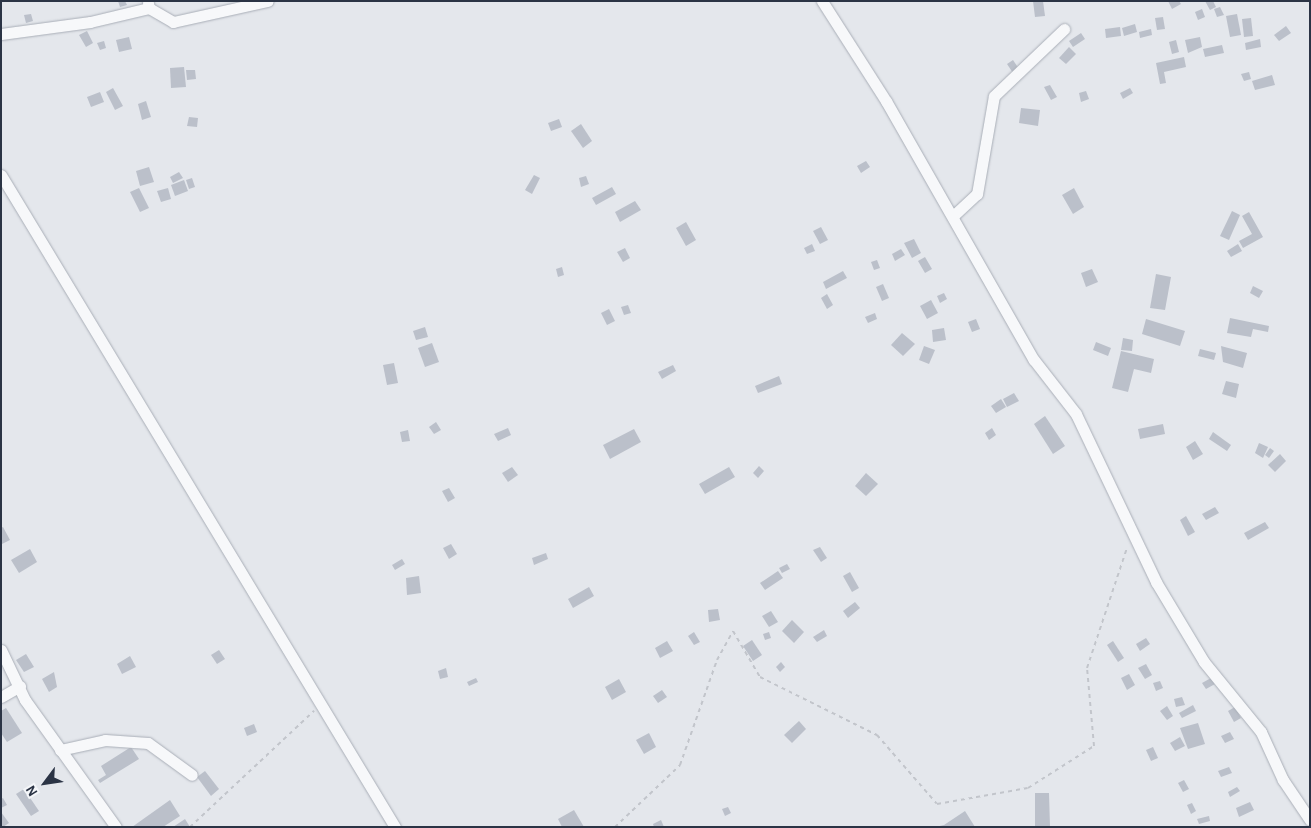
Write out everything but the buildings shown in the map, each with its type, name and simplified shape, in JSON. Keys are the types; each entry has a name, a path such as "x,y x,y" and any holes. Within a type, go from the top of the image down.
{"street":[{"path":"1,34 90,22 148,5 173,22 268,1"},
{"path":"822,1 953,216 1034,360 1076,414 1156,582 1204,662 1261,732 1284,780 1310,820"},
{"path":"953,216 977,194 994,96 1064,29"},
{"path":"1,175 395,827"},
{"path":"1,650 20,686 110,825"},
{"path":"1,697 20,686"},
{"path":"60,750 104,740 148,743 192,775"}],"path":[{"path":"615,827 680,765 717,660 733,631 760,677 877,735 937,804 1028,788 1094,746 1087,668 1132,529"},
{"path":"190,827 321,704"}]}
